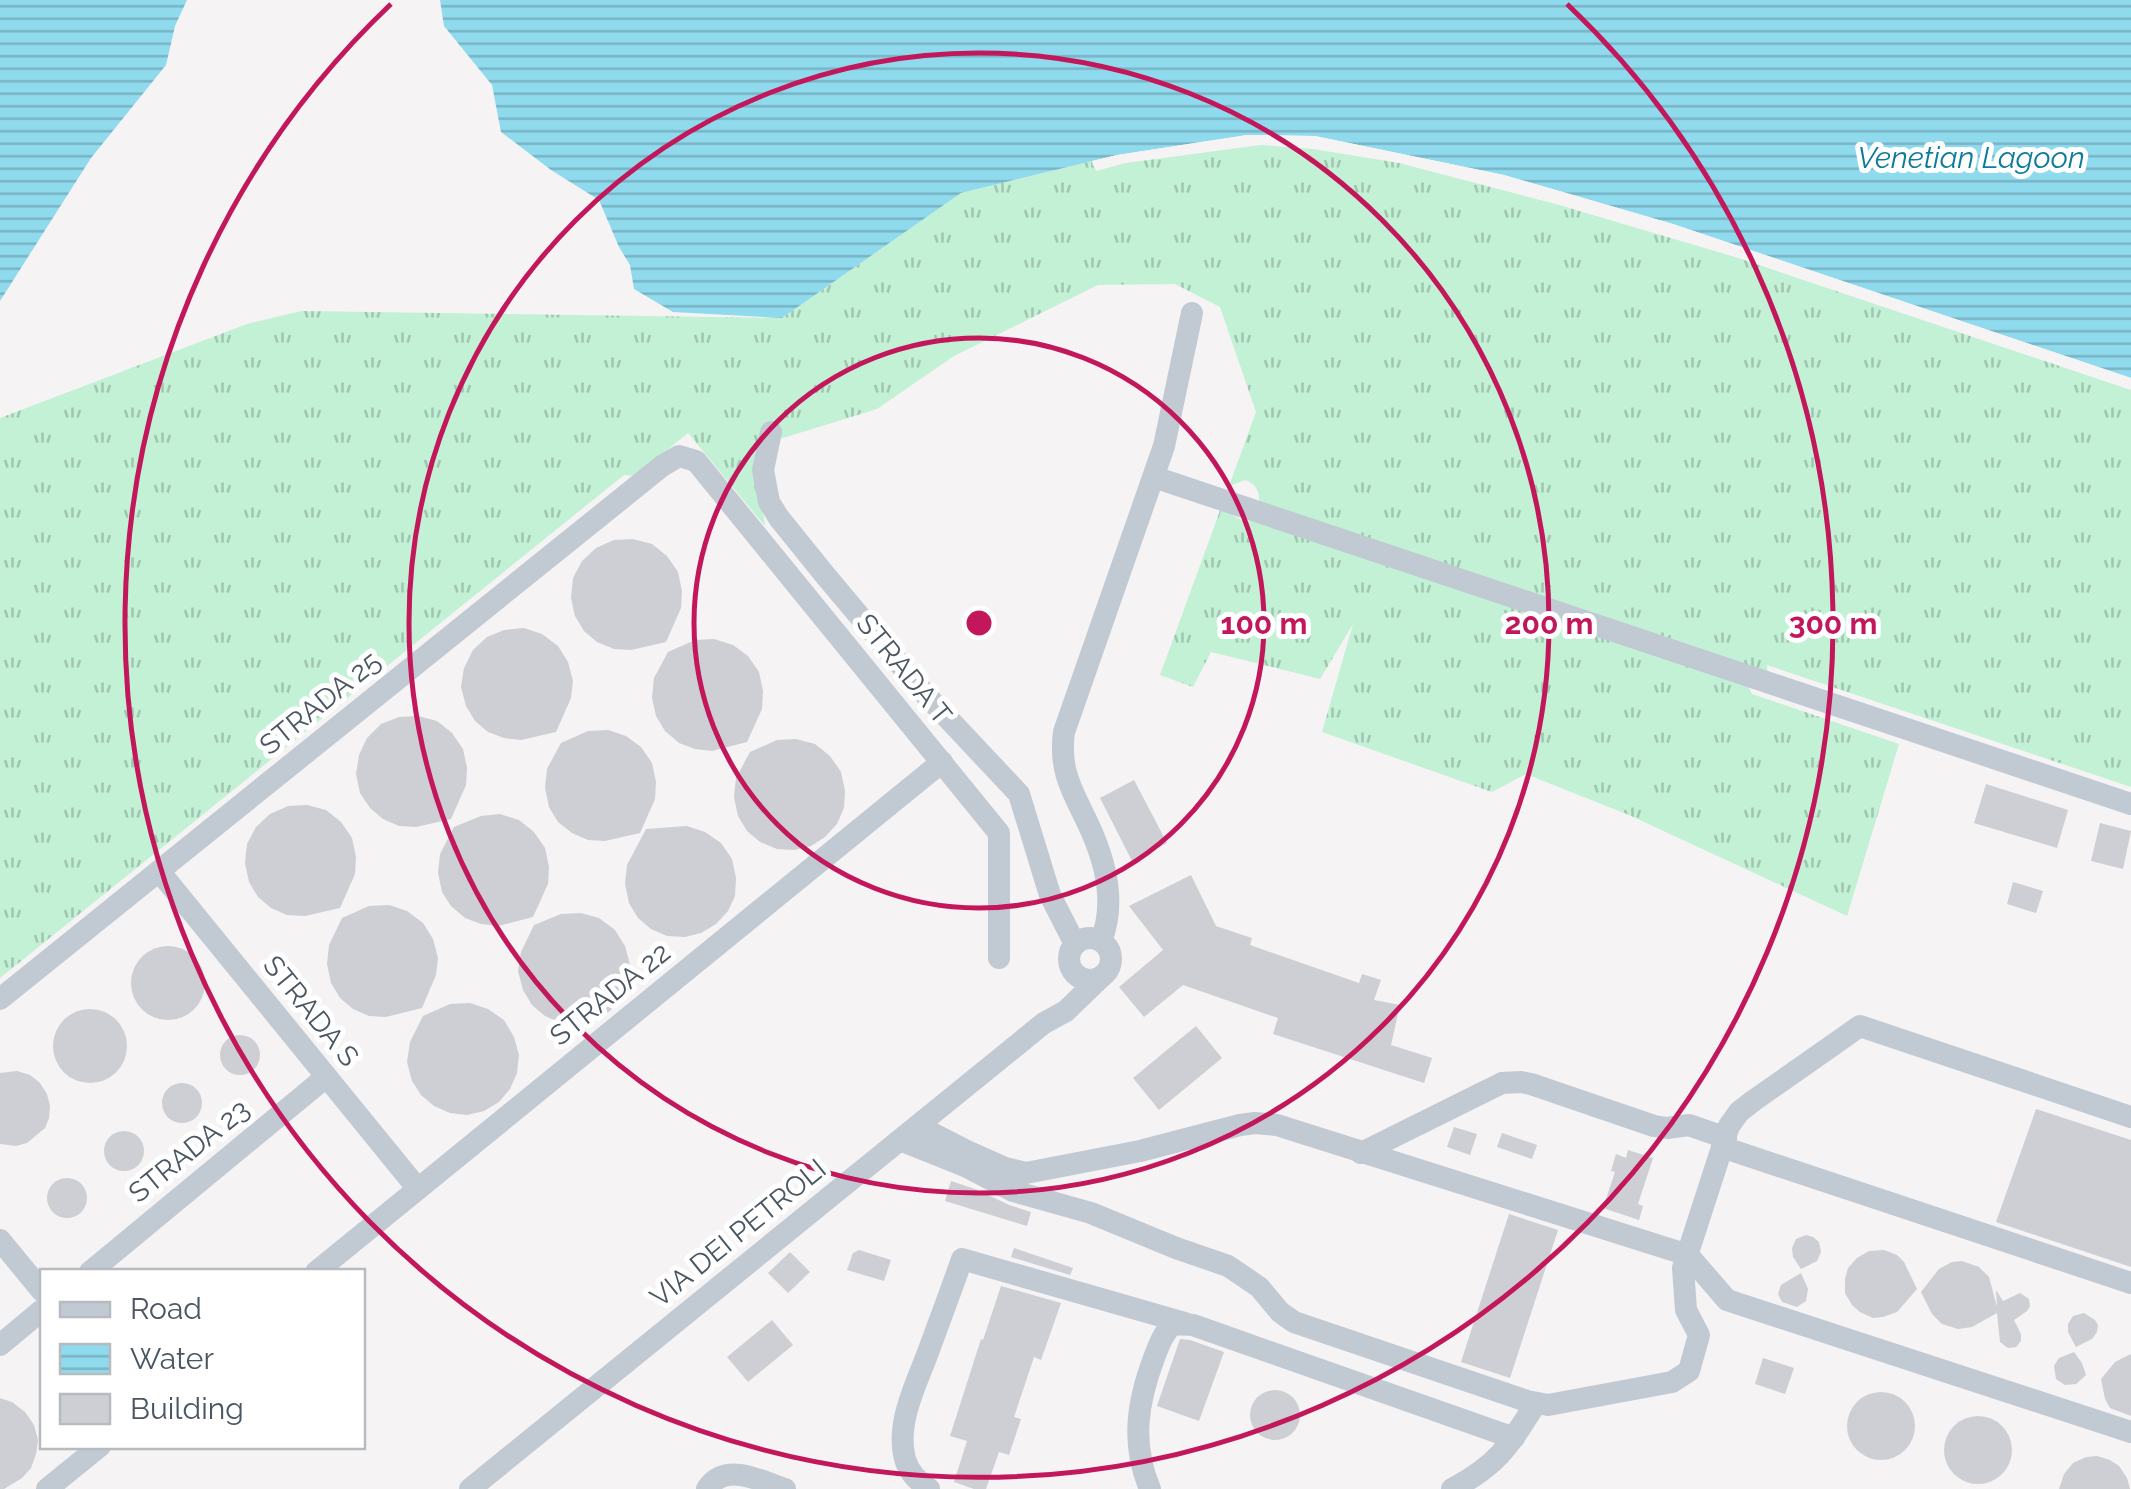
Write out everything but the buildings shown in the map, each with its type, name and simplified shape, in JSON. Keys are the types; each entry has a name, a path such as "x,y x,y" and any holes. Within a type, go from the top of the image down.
{"street":[{"path":"1102,941 1108,920 1108,888 1093,834 1066,780 1062,743 1066,722 1164,446 1192,313"},
{"path":"771,432 763,470 768,502 925,694 1019,794 1076,974 1088,980 1100,977 1111,960 1102,941 1088,938 1072,954"},
{"name":"STRADA T","path":"679,456 696,461 999,833 998,958"},
{"name":"STRADA 25","path":"0,999 679,456"},
{"path":"1154,477 2131,804"},
{"name":"STRADA 22","path":"320,1269 942,762"},
{"name":"STRADA S","path":"158,871 418,1189"},
{"name":"VIA DEI PETROLI","path":"1044,1023 1059,998 1072,954"},
{"name":"VIA DEI PETROLI","path":"470,1489 1044,1023 1066,1011 1100,977"},
{"path":"909,1133 1002,1187 1090,1212 1228,1266 1259,1286 1280,1312 1294,1322 1548,1404 1648,1388 1672,1382 1689,1370 1699,1335 1686,1310 1683,1268 1729,1126 1739,1112 1860,1026 2131,1117"},
{"name":"STRADA 23","path":"94,1269 326,1077"},
{"path":"1362,1152 1502,1082 1531,1084 1654,1126 1689,1125 1724,1142 2131,1284"},
{"path":"909,1133 1026,1173 1140,1151 1255,1122 1276,1125 1688,1255 1727,1300 2131,1432"},
{"path":"0,1240 40,1289"},
{"path":"928,1489 918,1482 904,1458 907,1412 962,1259 1193,1325 1514,1438"},
{"path":"1692,1322 1706,1306 1727,1300"},
{"path":"0,1345 40,1312"},
{"path":"1150,1489 1138,1446 1142,1394 1168,1327 1193,1325"},
{"path":"1461,1487 1487,1468 1514,1438 1536,1403"},
{"path":"47,1489 96,1449"},
{"path":"715,1482 745,1476 785,1489"}],"green space":[{"path":"1261,145 1399,163 1559,205 1735,257 2131,390 2131,787 1767,665 1768,677 1258,506 1253,484 1245,480 1229,486 1256,412 1220,307 1175,284 1098,285 954,356 877,409 754,447 765,526 688,433 635,476 624,475 0,978 0,418 247,324 301,311 782,318 961,193 1092,161 1096,171 1126,163"},
{"path":"1221,508 1241,520 1273,524 1746,682 1752,694 1899,744 1847,916 1629,815 1526,774 1492,792 1322,732 1353,624 1320,679 1211,652 1193,687 1160,675"}],"water":[{"path":"0,0 187,0 175,26 166,65 91,158 0,301"},
{"name":"Venetian Lagoon","path":"440,0 2131,0 2131,378 1673,224 1504,175 1315,136 1247,135 1117,155 961,193 782,318 673,312 634,289 630,265 599,200 501,132 492,85 444,26"}],"pier":[{"path":"1247,135 1315,136 1504,175 1673,224 2131,378 2131,383 1671,229 1503,179 1396,156 1314,141 1247,140 1093,166 1092,161"}]}
